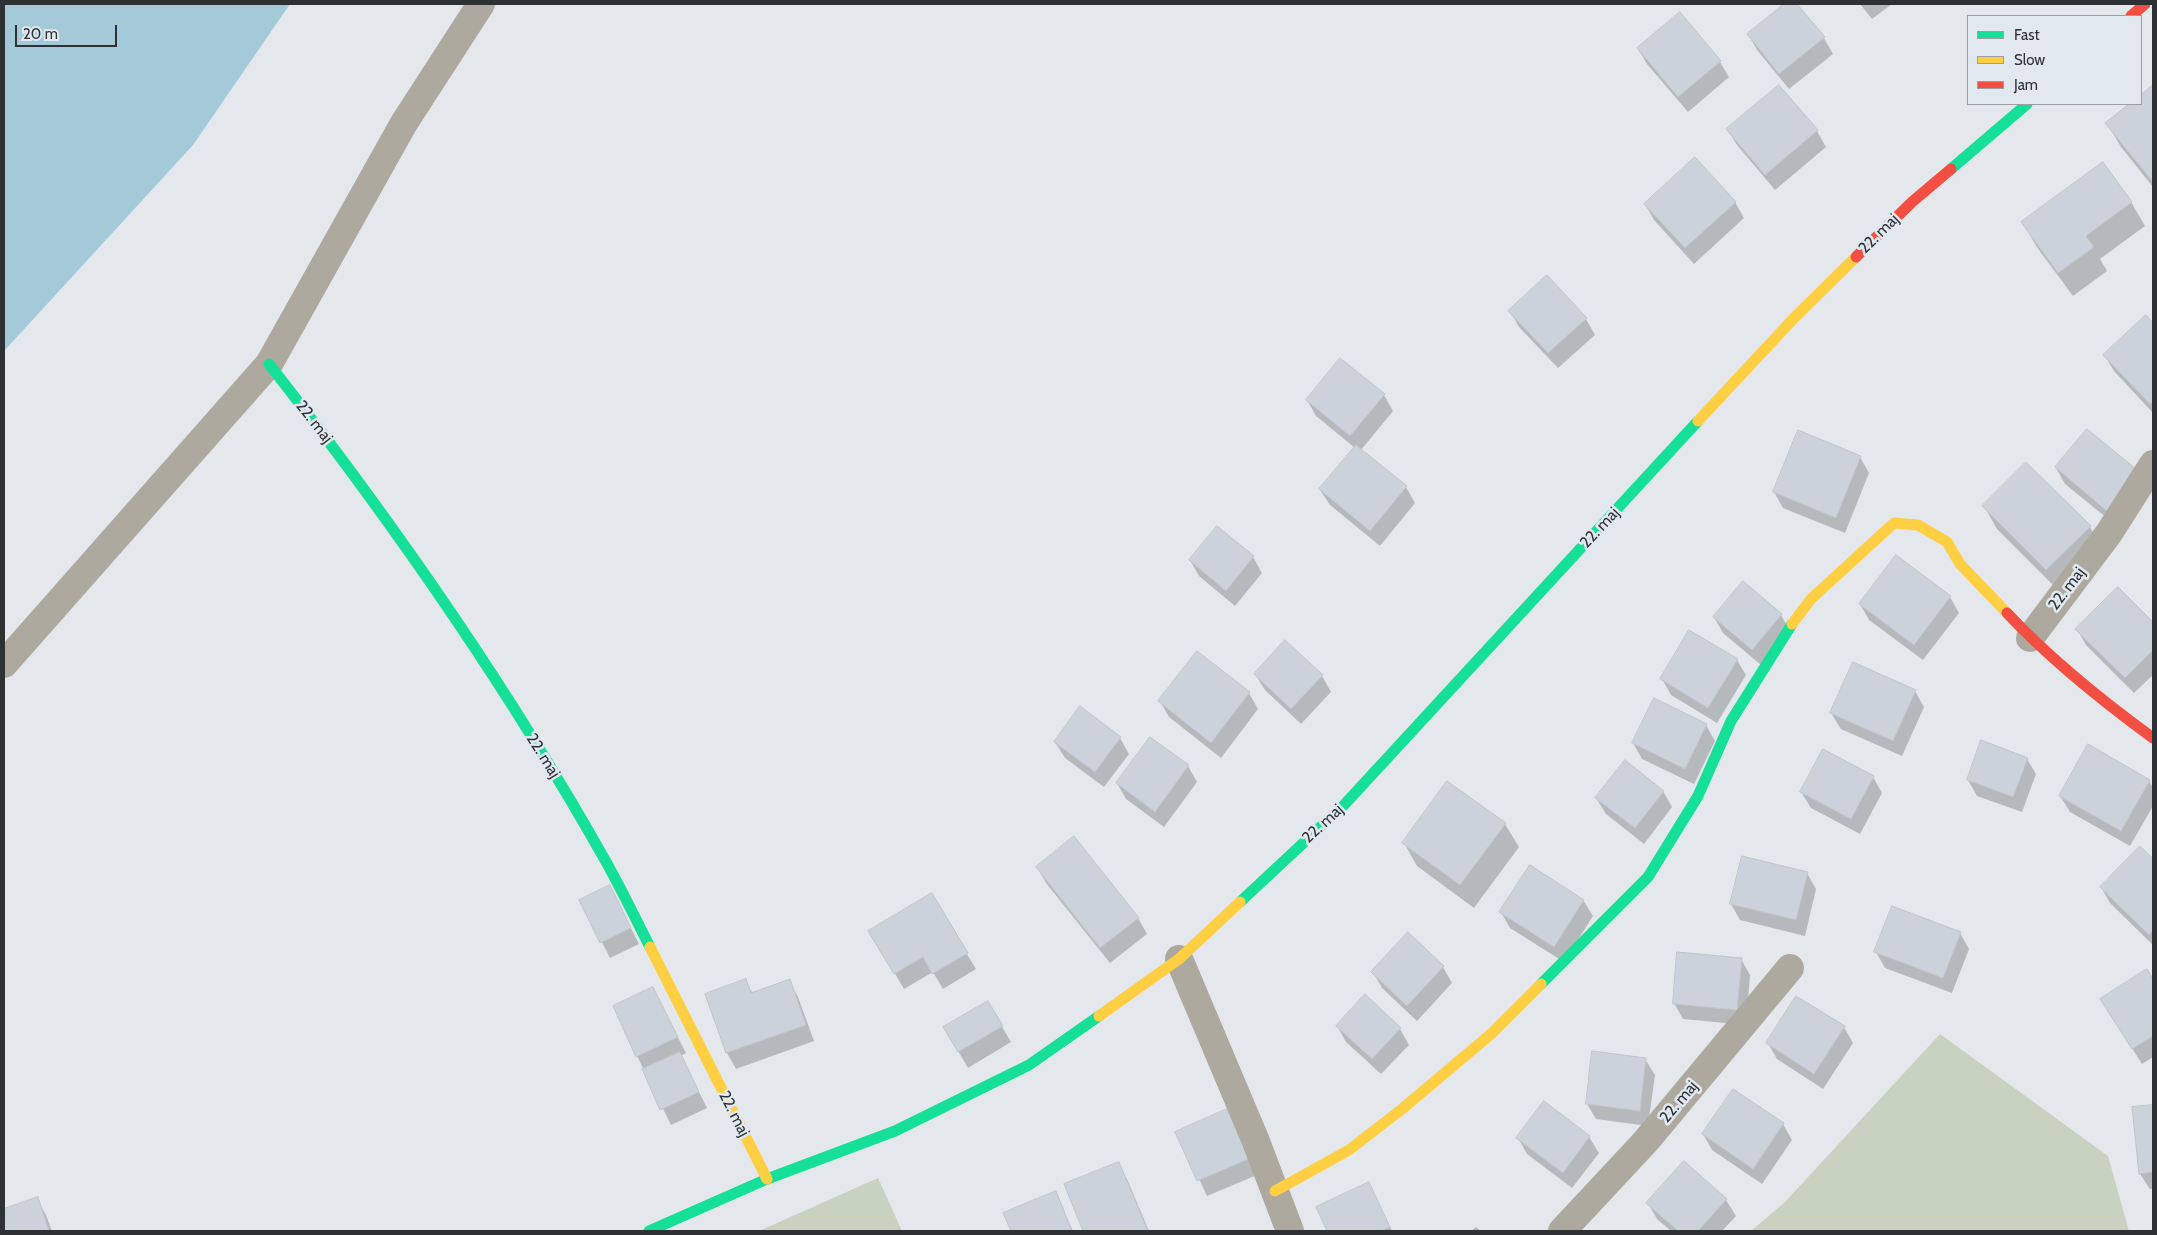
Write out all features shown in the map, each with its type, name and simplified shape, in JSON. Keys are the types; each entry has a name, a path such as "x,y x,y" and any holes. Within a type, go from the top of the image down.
{"street":[{"path":"4,664 110,547 269,364 404,123 481,4"},
{"path":"2131,15 2145,4"},
{"name":"22. maj","path":"649,1231 767,1179 895,1131 1029,1065 1179,959 1344,805 1794,318 1912,202 2027,105"},
{"name":"22. maj","path":"269,364 342,457 471,642 562,786 606,861 767,1179"},
{"name":"22. maj","path":"2030,638 2109,533 2153,464"},
{"path":"1275,1191 1349,1150 1402,1109 1491,1034 1648,877 1698,796 1730,721 1780,641 1812,599 1894,523 1918,526 1947,542 1960,564 2030,638 2105,703 2153,738"},
{"path":"1179,959 1255,1138 1290,1231"},
{"name":"22. maj","path":"1562,1231 1646,1141 1790,968"}],"green space":[{"path":"1940,1034 2108,1156 2129,1231 1751,1231 1785,1202"},
{"path":"878,1178 902,1231 759,1231"}],"water":[{"path":"4,4 290,4 193,145 4,351"}],"building":[{"path":"1784,4 1797,4 1825,37 1779,74 1747,34"},
{"path":"1680,12 1721,61 1678,97 1637,48"},
{"path":"1779,85 1818,130 1765,175 1726,129"},
{"path":"2153,85 2153,182 2105,123 2128,105 2142,105 2142,94"},
{"path":"1695,157 1736,202 1685,248 1644,204"},
{"path":"2103,162 2132,202 2086,236 2094,247 2058,273 2021,222"},
{"path":"1547,275 1587,318 1548,353 1508,311"},
{"path":"2146,315 2153,323 2153,401 2150,404 2103,355"},
{"path":"1340,358 1385,394 1350,436 1306,400"},
{"path":"2087,429 2141,473 2108,512 2055,467"},
{"path":"1798,430 1861,456 1836,518 1773,492"},
{"path":"1356,445 1407,486 1370,531 1319,489"},
{"path":"2026,462 2091,526 2046,570 1982,506"},
{"path":"1217,526 1254,556 1226,591 1189,560"},
{"path":"1896,555 1951,596 1914,645 1859,604"},
{"path":"1743,581 1782,614 1752,650 1713,617"},
{"path":"2118,587 2153,622 2153,650 2125,678 2075,629"},
{"path":"1689,630 1738,659 1708,708 1660,679"},
{"path":"1285,640 1323,675 1291,709 1254,674"},
{"path":"1197,651 1250,692 1211,743 1158,701"},
{"path":"1853,662 1916,690 1893,741 1830,713"},
{"path":"1654,698 1707,724 1685,769 1632,743"},
{"path":"1080,706 1121,737 1095,772 1054,742"},
{"path":"1150,737 1189,765 1155,812 1116,783"},
{"path":"1981,740 2028,758 2013,797 1967,780"},
{"path":"2088,744 2150,780 2121,831 2059,796"},
{"path":"1823,749 1874,776 1851,819 1800,792"},
{"path":"1625,760 1664,791 1635,828 1595,798"},
{"path":"1447,781 1506,823 1460,885 1402,843"},
{"path":"1074,836 1139,918 1100,948 1036,867"},
{"path":"2140,846 2153,859 2153,930 2149,935 2100,887"},
{"path":"1742,856 1808,872 1796,920 1730,904"},
{"path":"1530,865 1584,900 1554,947 1499,912"},
{"path":"610,885 631,928 600,943 579,900"},
{"path":"932,893 968,953 932,974 923,957 894,974 868,931"},
{"path":"1892,906 1961,932 1943,978 1874,952"},
{"path":"1408,932 1444,966 1407,1006 1371,972"},
{"path":"1677,952 1742,958 1737,1010 1673,1004"},
{"path":"2147,969 2153,979 2153,1036 2132,1049 2100,999"},
{"path":"746,979 751,993 790,979 806,1025 726,1053 705,994"},
{"path":"653,987 678,1037 636,1057 613,1006"},
{"path":"1365,994 1401,1028 1372,1059 1336,1026"},
{"path":"1796,996 1845,1026 1814,1074 1766,1043"},
{"path":"988,1001 1003,1026 958,1052 943,1027"},
{"path":"1592,1051 1646,1058 1640,1111 1586,1104"},
{"path":"680,1052 699,1092 660,1110 642,1069"},
{"path":"1733,1089 1784,1123 1753,1169 1702,1134"},
{"path":"1544,1101 1590,1136 1563,1173 1516,1138"},
{"path":"2153,1105 2153,1172 2139,1174 2132,1107"},
{"path":"1227,1109 1249,1159 1197,1181 1175,1132"},
{"path":"1684,1161 1727,1199 1698,1231 1678,1231 1646,1203"},
{"path":"1119,1162 1148,1231 1083,1231 1064,1184"},
{"path":"1369,1182 1390,1227 1381,1231 1327,1231 1316,1207"},
{"path":"1056,1191 1072,1231 1011,1231 1003,1213"},
{"path":"38,1197 49,1231 4,1231 4,1209"}],"traffic: fast":[{"path":"1951,169 2026,105"},
{"path":"269,364 404,544 488,668 567,795 611,871 650,947"},
{"path":"1240,902 1344,805 1698,421"},
{"path":"1541,984 1648,877 1698,796 1731,721 1792,624"},
{"path":"649,1231 767,1179 895,1131 1029,1065 1099,1016"}],"traffic: slow":[{"path":"1698,421 1794,318 1856,257"},
{"path":"1792,624 1811,599 1894,523 1918,525 1947,542 1960,564 2007,613"},
{"path":"1099,1016 1179,959 1240,902"},
{"path":"650,947 767,1179"},
{"path":"1275,1191 1349,1150 1402,1109 1491,1034 1541,984"}],"traffic: jam":[{"path":"2132,15 2145,4"},
{"path":"1856,257 1912,202 1951,169"},
{"path":"2007,613 2077,679 2153,738"}]}
